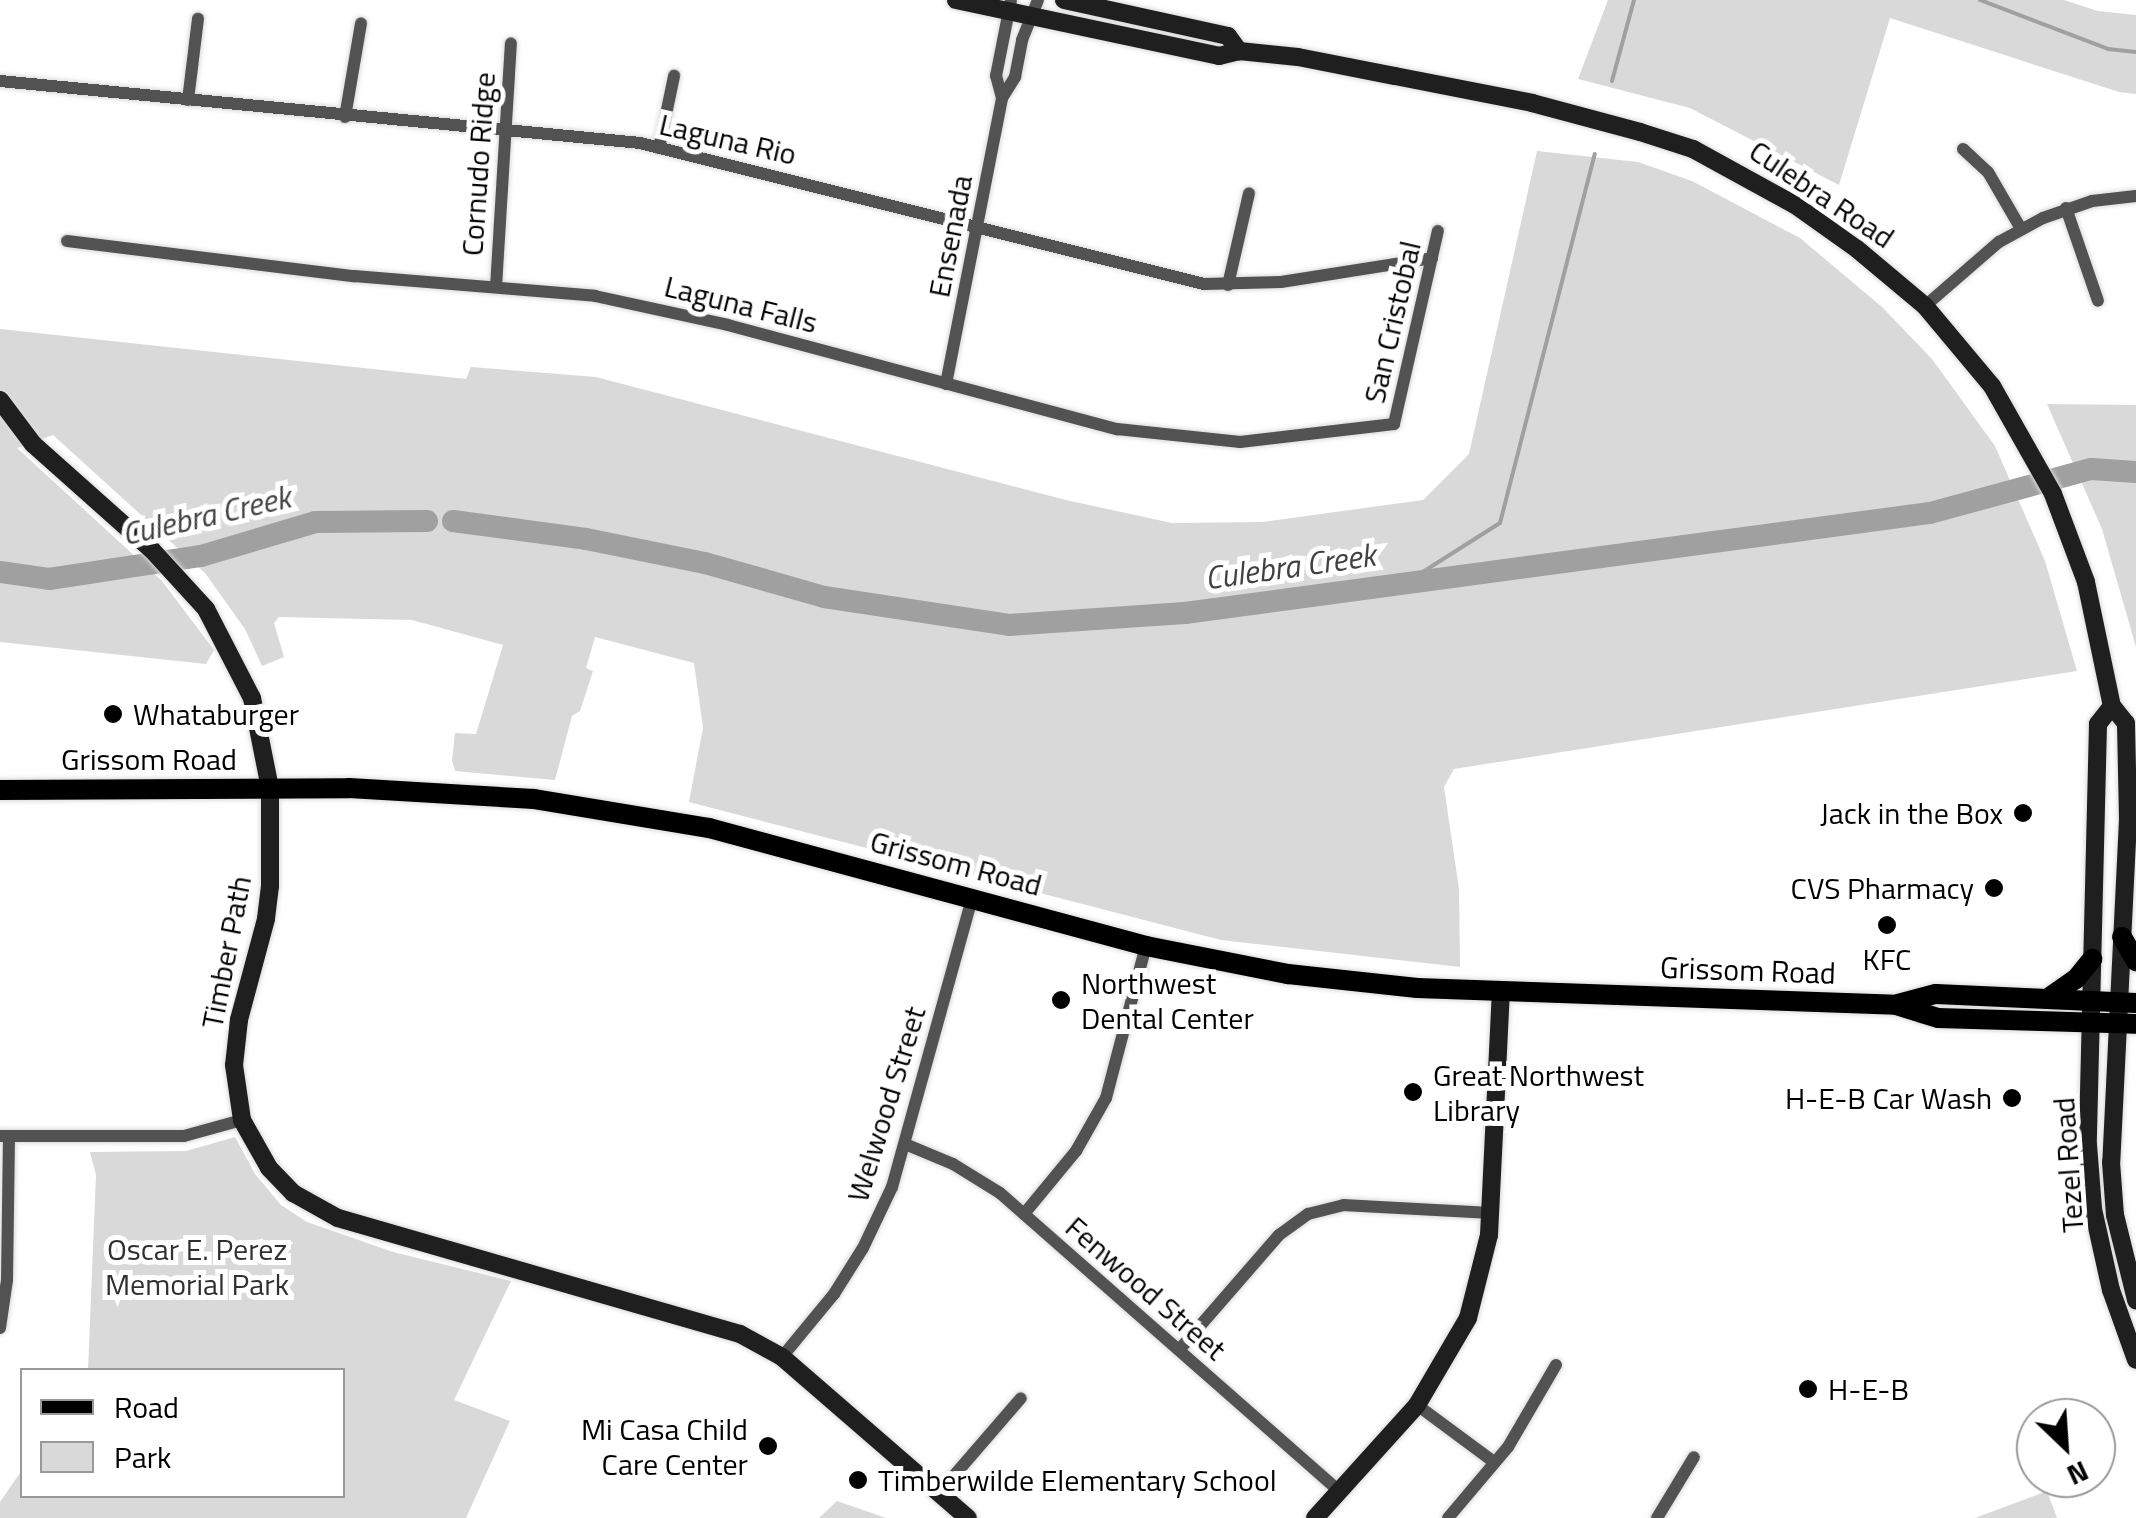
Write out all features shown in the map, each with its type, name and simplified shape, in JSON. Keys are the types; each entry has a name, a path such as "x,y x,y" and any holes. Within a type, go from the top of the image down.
{"main road":[{"name":"Culebra Road","path":"956,0 1035,8 1219,56 1239,51 1298,57 1532,103 1693,149 1826,225 1925,306 1992,386 2028,445 2060,509 2082,567 2100,635 2112,706 2126,723 2128,820 2122,936 2127,1013"},
{"name":"Culebra Road","path":"1064,0 1228,36 1239,51"},
{"name":"Timber Path","path":"0,400 34,444 172,571 206,610 239,666 265,745 270,788 266,919 236,1042 235,1084 242,1120 259,1155 281,1181 308,1203 338,1218 718,1326 782,1357 968,1518"},
{"name":"Culebra Road","path":"2090,1012 2098,724 2112,706"},
{"name":"Grissom Road","path":"0,790 412,790 609,810 791,848 1146,946 1227,964 1354,982 1501,992 1896,1005 1938,1018 2127,1013"},
{"path":"2122,936 2136,961"},
{"path":"2047,999 2076,978 2092,958"},
{"path":"1315,1518 1417,1406 1468,1318 1487,1251 1501,992"},
{"name":"Grissom Road","path":"1896,1005 1936,994 2047,999 2090,1012"},
{"name":"Tezel Road","path":"2090,1012 2090,1179 2111,1290 2136,1360"},
{"name":"Tezel Road","path":"2127,1013 2111,1162 2115,1214 2133,1292"}],"street":[{"name":"Ensenada","path":"1002,98 996,76 1010,6"},
{"name":"Ensenada","path":"946,384 1002,98 1015,77 1035,8"},
{"path":"188,100 198,19"},
{"path":"346,117 361,23"},
{"name":"Cornudo Ridge","path":"496,287 511,43"},
{"path":"659,148 674,76"},
{"name":"Laguna Rio","path":"0,81 659,148 1152,274 1228,285 1304,279 1432,258"},
{"path":"1963,149 1988,172 2020,229"},
{"path":"1228,285 1250,193"},
{"path":"1925,306 1974,262 2020,229 2066,208 2136,196"},
{"path":"2066,208 2098,301"},
{"name":"San Cristobal","path":"1394,424 1438,232"},
{"name":"Laguna Falls","path":"67,241 354,276 563,292 651,306 1117,428 1210,442 1315,437 1394,424"},
{"name":"Welwood Street","path":"782,1357 834,1294 863,1248 892,1187 972,899"},
{"path":"1024,1214 1076,1151 1106,1098 1146,946"},
{"path":"0,1328 7,1280 4,1136 184,1136 242,1120"},
{"name":"Fenwood Street","path":"905,1144 982,1180 1339,1491"},
{"path":"1179,1350 1279,1235 1308,1214 1344,1205 1490,1213"},
{"path":"2111,1290 2133,1292"},
{"path":"1448,1518 1522,1428 1556,1365"},
{"path":"938,1493 1021,1398"},
{"path":"1417,1406 1494,1462"},
{"path":"1658,1518 1694,1457"}],"green space":[{"path":"1608,0 2064,0 2098,11 2136,15 2136,94 2119,92 1890,18 1839,185 1690,108 1578,79"},
{"path":"1537,151 1638,162 1692,181 1800,238 1882,307 1932,359 1995,446 2045,561 2077,671 1454,769 1444,787 1459,889 1460,967 1221,940 689,802 703,728 694,663 595,637 586,668 593,671 580,711 572,716 555,780 455,771 455,733 476,734 503,645 412,620 279,617 274,623 284,657 262,666 245,629 205,573 53,435 17,448 162,581 214,650 206,664 0,642 0,329 466,379 471,367 596,377 1066,500 1172,523 1262,522 1423,500 1469,454"},
{"path":"2047,404 2136,405 2136,647 2102,529"},
{"name":"Oscar E. Perez Memorial Park","path":"235,1137 255,1174 281,1205 307,1222 393,1252 511,1281 454,1400 510,1421 466,1518 0,1518 0,1502 20,1473 20,1498 345,1498 345,1368 88,1368 96,1175 90,1152 186,1151"},
{"path":"2028,1498 2050,1498 2057,1518 1975,1518"},
{"path":"837,1501 886,1518 819,1518"}],"waterway":[{"path":"1612,81 1634,0"},
{"path":"1980,0 2108,49 2136,52"},
{"path":"1407,582 1500,523 1595,154"},
{"name":"Culebra Creek","path":"453,521 586,539 705,563 824,597 1009,625 1185,613 1930,513 2091,469 2136,472"},
{"name":"Culebra Creek","path":"0,572 49,579 201,556 316,522 427,521"}],"place":[{"name":"Whataburger","path":"113,714"},
{"name":"Jack in the Box","path":"2023,813"},
{"name":"CVS Pharmacy","path":"1994,888"},
{"name":"KFC","path":"1887,925"},
{"name":"Northwest Dental Center","path":"1061,1000"},
{"name":"Great Northwest Library","path":"1413,1092"},
{"name":"H-E-B Car Wash","path":"2012,1098"},
{"name":"H-E-B","path":"1808,1389"},
{"name":"Mi Casa Child Care Center","path":"768,1446"},
{"name":"Timberwilde Elementary School","path":"858,1480"}]}
